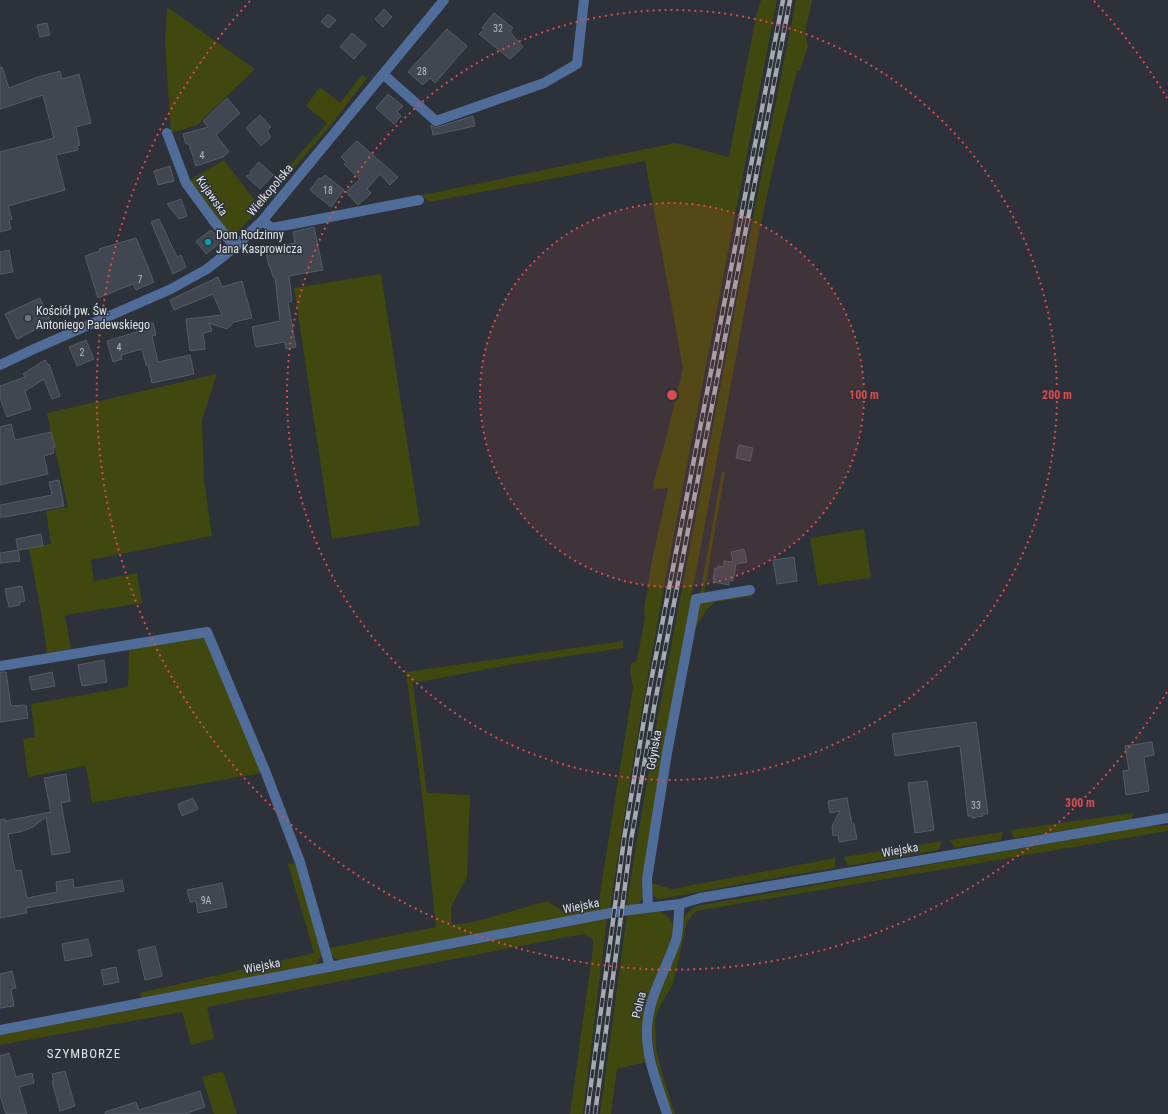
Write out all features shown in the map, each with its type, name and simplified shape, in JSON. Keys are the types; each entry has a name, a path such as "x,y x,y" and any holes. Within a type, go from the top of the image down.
{"street":[{"name":"Wielkopolska","path":"0,365 171,289 207,269 235,247 262,221 444,0"},
{"path":"383,74 436,121 544,83 577,64 584,0"},
{"name":"Kujawska","path":"167,133 186,183 235,247"},
{"path":"262,221 272,228 419,200"},
{"name":"Gdyńska","path":"648,907 647,879 649,863 667,753 696,598 750,590"},
{"path":"0,666 207,632 266,773 300,862 330,967"},
{"name":"Wiejska","path":"0,1030 648,907 680,904 708,897 1168,818"},
{"name":"Polna","path":"667,1114 650,1055 647,1033 648,1018 653,999 676,939 680,904"}],"green space":[{"path":"761,0 777,0 664,585 610,909 344,960 336,958 331,954 329,948 436,927 422,794 406,672 623,641 623,648 514,664 413,683 427,793 470,795 467,877 451,907 452,925 477,921 547,901 566,913 598,906 633,687 630,673 631,664 637,660 645,617 644,610 652,560 668,488 654,489 653,484 683,368 645,161 429,202 422,195 675,143 729,157 756,16"},
{"path":"796,0 812,0 805,34 808,46 800,71 797,71 774,163 759,233 671,707 643,897 638,905 626,907 660,705 740,283"},
{"path":"167,7 255,69 197,125 171,133 165,43"},
{"path":"362,75 367,78 331,125 283,181 279,178 327,123 306,106 320,87 340,103"},
{"path":"224,160 257,203 276,180 281,184 261,208 232,237 190,180"},
{"path":"381,274 420,525 332,539 294,288"},
{"path":"217,374 202,420 204,480 212,536 91,560 94,581 137,573 142,603 65,615 71,649 47,653 29,548 51,544 46,511 68,507 47,413"},
{"path":"722,471 725,472 704,594 700,594"},
{"path":"864,529 871,578 818,585 810,538"},
{"path":"752,593 752,596 715,602 707,609 693,631 700,601"},
{"path":"206,636 261,773 92,803 86,766 28,777 23,739 35,737 31,704 128,687 129,648"},
{"path":"1133,813 1132,820 1014,838 1011,830"},
{"path":"1168,825 1168,831 697,911 687,922 673,984 660,1006 655,1019 656,1048 675,1114 672,1114 657,1067 652,1030 658,994 683,921 686,914 696,906 1142,827"},
{"path":"1003,832 1001,840 955,848 950,840"},
{"path":"942,841 939,850 848,866 844,857"},
{"path":"835,858 835,868 661,899 654,896 651,883 672,889"},
{"path":"297,863 322,955 316,965 141,998 140,993 314,953 288,864"},
{"path":"658,911 669,917 673,928 666,953 650,990 646,1006 644,1030 646,1062 617,1069 611,1114 600,1114 627,915"},
{"path":"607,919 583,1114 570,1114 593,948 593,939 583,934 207,1007 214,1039 191,1045 182,1012 0,1045 0,1035"},
{"path":"223,1071 237,1114 214,1114 202,1077"}],"building":[{"path":"384,9 392,17 383,27 375,19"},
{"path":"494,13 513,28 510,32 523,47 510,59 479,34"},
{"path":"328,14 336,20 329,28 321,22"},
{"path":"47,23 50,35 40,37 37,25"},
{"path":"447,29 467,46 435,83 430,78 423,85 408,72"},
{"path":"352,33 366,45 354,59 340,47"},
{"path":"0,67 2,67 9,88 38,77 60,71 62,79 79,74 91,123 76,127 80,145 77,146 78,150 56,155 65,190 8,206 12,219 9,220 11,229 0,232 0,152 54,138 43,95 0,109"},
{"path":"388,94 403,106 397,112 401,116 394,124 376,108"},
{"path":"227,98 240,113 216,135 229,152 223,157 196,166 189,144 186,144 183,134 208,127 203,121"},
{"path":"260,115 271,127 267,131 271,137 261,146 246,128"},
{"path":"473,116 475,126 433,135 431,125 438,127"},
{"path":"357,141 398,177 390,185 380,174 367,189 371,193 358,205 346,192 360,179 344,164 346,162 341,157"},
{"path":"259,162 273,175 260,189 246,176 251,174 250,172"},
{"path":"170,166 174,181 158,185 154,171"},
{"path":"325,175 344,190 331,207 310,190 319,178 321,179"},
{"path":"181,199 187,216 179,219 167,204"},
{"path":"159,219 177,257 181,255 186,267 173,274 151,222"},
{"path":"314,227 323,270 289,276 292,301 288,302 296,347 286,349 285,342 256,347 252,327 280,321 275,277 273,277 269,266 265,249 295,243 293,232"},
{"name":"Dom Rodzinny Jana Kasprowicza","path":"211,230 221,242 206,254 196,241"},
{"path":"136,238 154,282 136,290 133,284 98,298 85,256 100,251 99,249"},
{"path":"9,250 13,272 0,274 0,252"},
{"path":"218,277 222,287 242,281 252,318 234,322 227,329 209,323 212,331 203,333 205,349 190,351 186,319 222,315 213,294 174,310 170,300"},
{"name":"Kościół pw. Św. Antoniego Padewskiego","path":"40,298 51,322 17,339 5,314"},
{"path":"153,323 156,335 152,336 158,362 190,355 194,374 152,383 148,365 146,365 142,349 121,355 122,359 113,362 107,341 137,332 135,325"},
{"path":"86,340 94,359 77,366 69,347"},
{"path":"45,360 48,365 49,364 60,396 52,399 44,379 25,391 31,409 7,417 0,398 0,386 25,377 23,374"},
{"path":"11,424 15,440 51,432 55,447 53,447 54,453 44,456 48,474 0,485 0,427"},
{"path":"739,445 753,448 750,461 736,458"},
{"path":"59,480 64,506 0,517 0,505 52,495 49,482"},
{"path":"41,534 43,546 18,550 16,539"},
{"path":"744,549 747,562 736,564 733,581 729,580 729,585 714,582 715,579 713,579 715,568 717,569 718,566 724,567 724,561 733,562 731,552"},
{"path":"18,550 20,561 0,563 0,553"},
{"path":"794,557 797,581 777,584 773,560"},
{"path":"22,586 25,601 20,602 20,605 9,607 5,589"},
{"path":"104,660 107,682 82,686 78,665"},
{"path":"0,672 6,672 11,706 26,705 28,718 0,722"},
{"path":"52,672 55,686 32,690 29,677"},
{"path":"976,722 988,814 983,814 983,816 972,818 972,816 968,816 960,746 895,756 892,734"},
{"path":"1152,742 1154,755 1144,757 1149,791 1126,795 1123,771 1129,770 1125,746"},
{"path":"66,774 70,801 61,803 70,852 52,855 46,817 33,827 20,832 8,834 15,871 21,870 27,898 57,892 56,882 73,879 74,888 122,880 124,891 26,908 27,913 0,918 0,820 5,819 5,821 51,812 44,778"},
{"path":"927,781 934,830 915,833 908,783"},
{"path":"193,798 198,809 182,816 178,804"},
{"path":"847,798 852,824 854,824 857,839 839,842 838,835 833,836 832,826 840,811 830,813 828,801"},
{"path":"222,883 227,907 198,913 196,901 190,902 187,890"},
{"path":"88,939 92,956 65,961 62,944"},
{"path":"155,946 162,976 145,980 138,950"},
{"path":"116,967 119,982 104,985 101,970"},
{"path":"12,971 16,988 11,989 14,1006 0,1008 0,974"},
{"path":"9,1053 16,1077 32,1073 34,1083 19,1087 27,1114 6,1114 0,1095 0,1056"},
{"path":"65,1071 75,1106 60,1111 52,1081 54,1081 52,1074"},
{"path":"200,1091 205,1107 184,1114 105,1114 105,1112 136,1102 139,1110"}],"railway":[{"path":"587,1114 624,839 647,702 783,0"},
{"path":"595,1114 631,840 655,702 790,0"}],"place":[{"name":"Dom Rodzinny Jana Kasprowicza","path":"208,242"},
{"name":"Kościół pw. Św. Antoniego Padewskiego","path":"28,318"}],"district":[{"name":"SZYMBORZE","path":"84,1053"}]}
